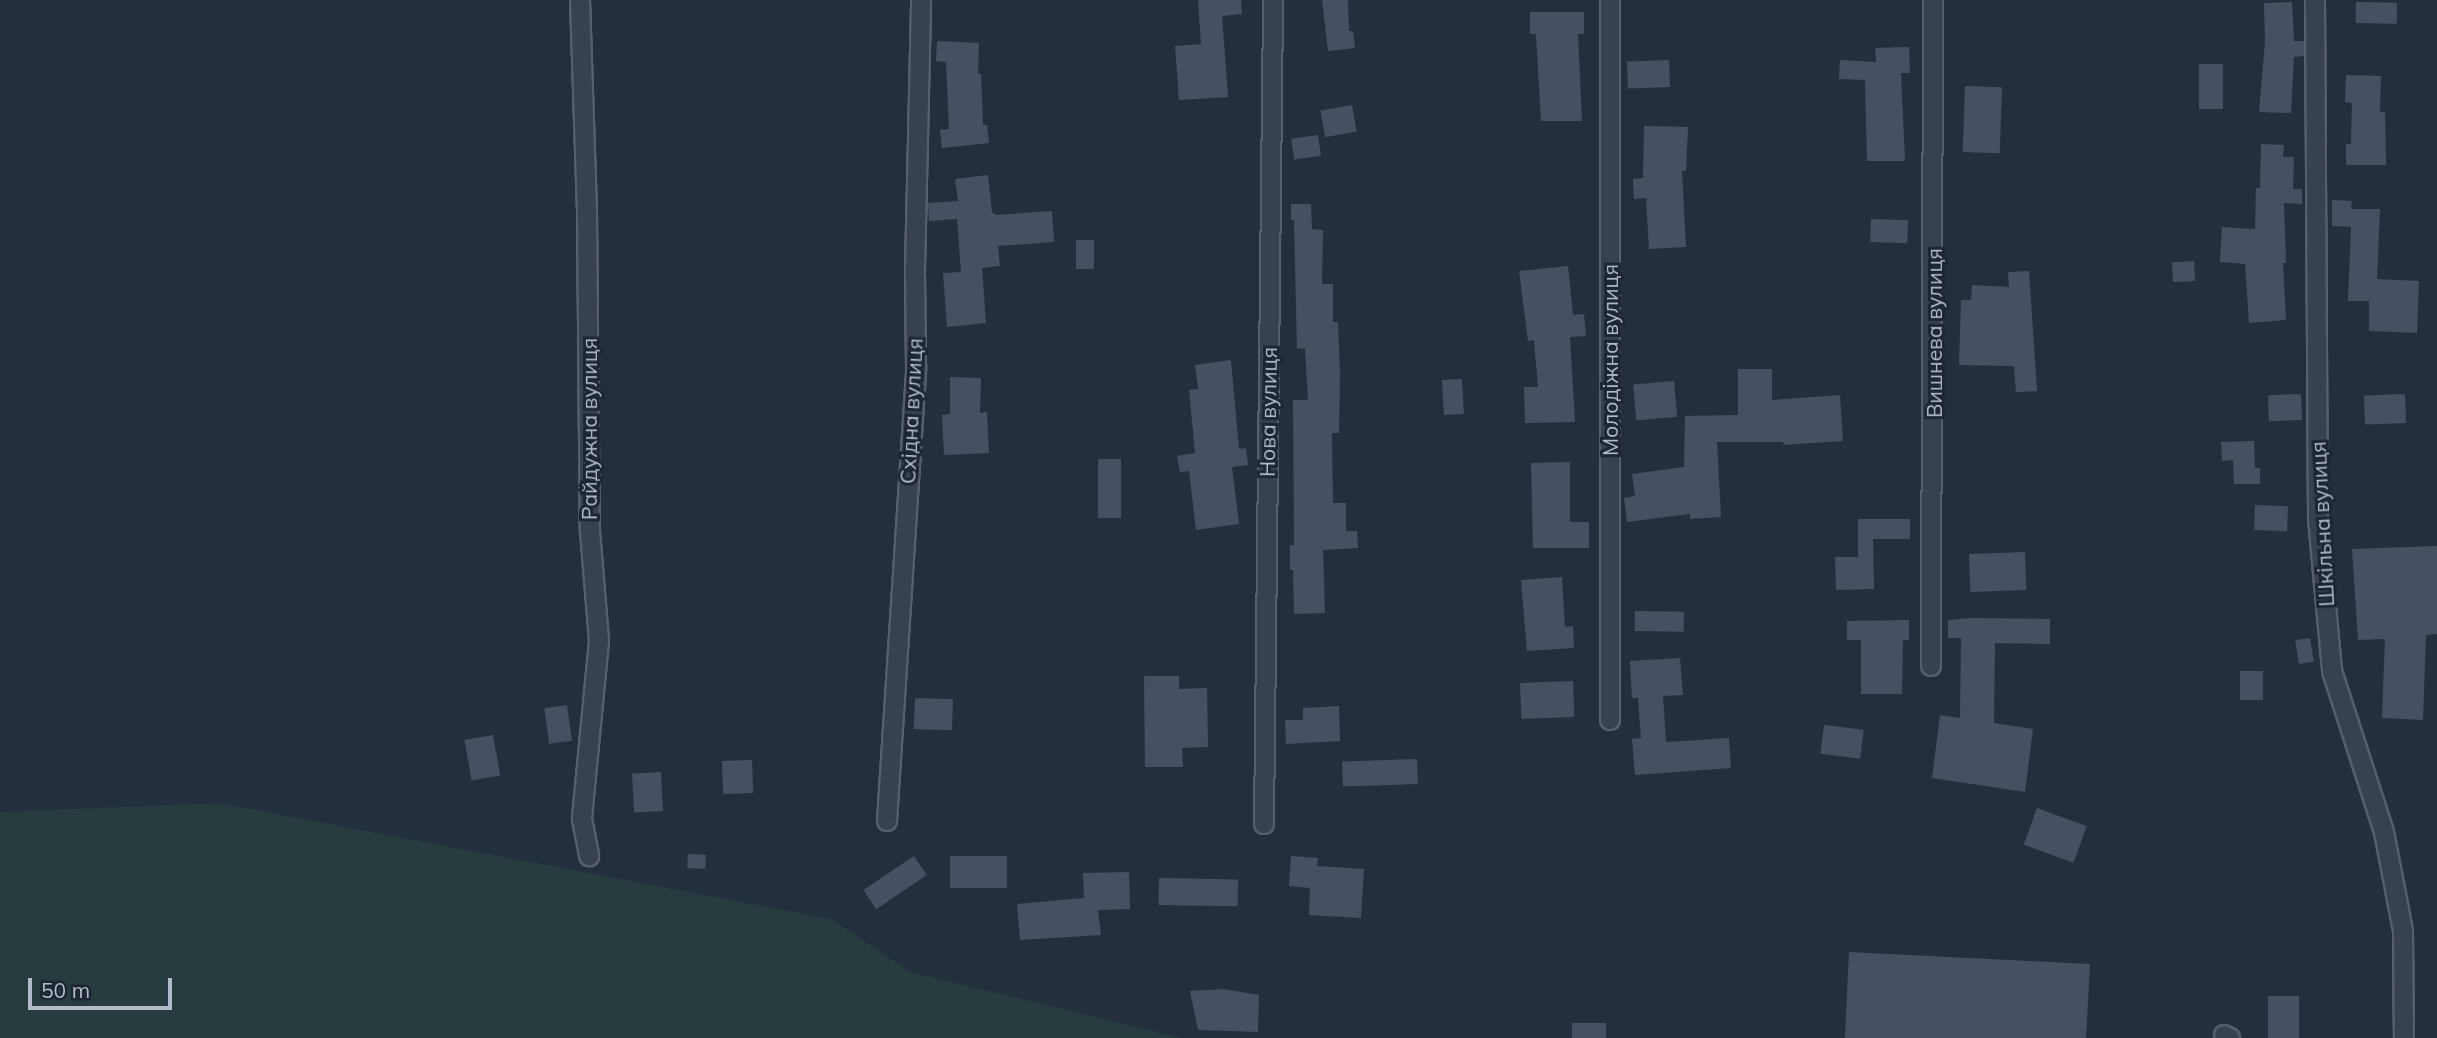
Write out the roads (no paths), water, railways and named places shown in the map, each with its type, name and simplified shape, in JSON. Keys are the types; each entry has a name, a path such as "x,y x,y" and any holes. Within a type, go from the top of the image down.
{"street":[{"name":"Райдужна вулиця","path":"580,0 587,212 590,531 598,641 582,819 589,856"},
{"name":"Східна вулиця","path":"887,821 916,367 915,270 921,0"},
{"name":"Нова вулиця","path":"1264,824 1273,0"},
{"name":"Молодіжна вулиця","path":"1610,0 1610,720"},
{"name":"Вишнева вулиця","path":"1931,666 1933,0"},
{"name":"Шкільна вулиця","path":"2315,0 2318,519 2332,671 2384,832 2403,931 2404,1038"}]}
